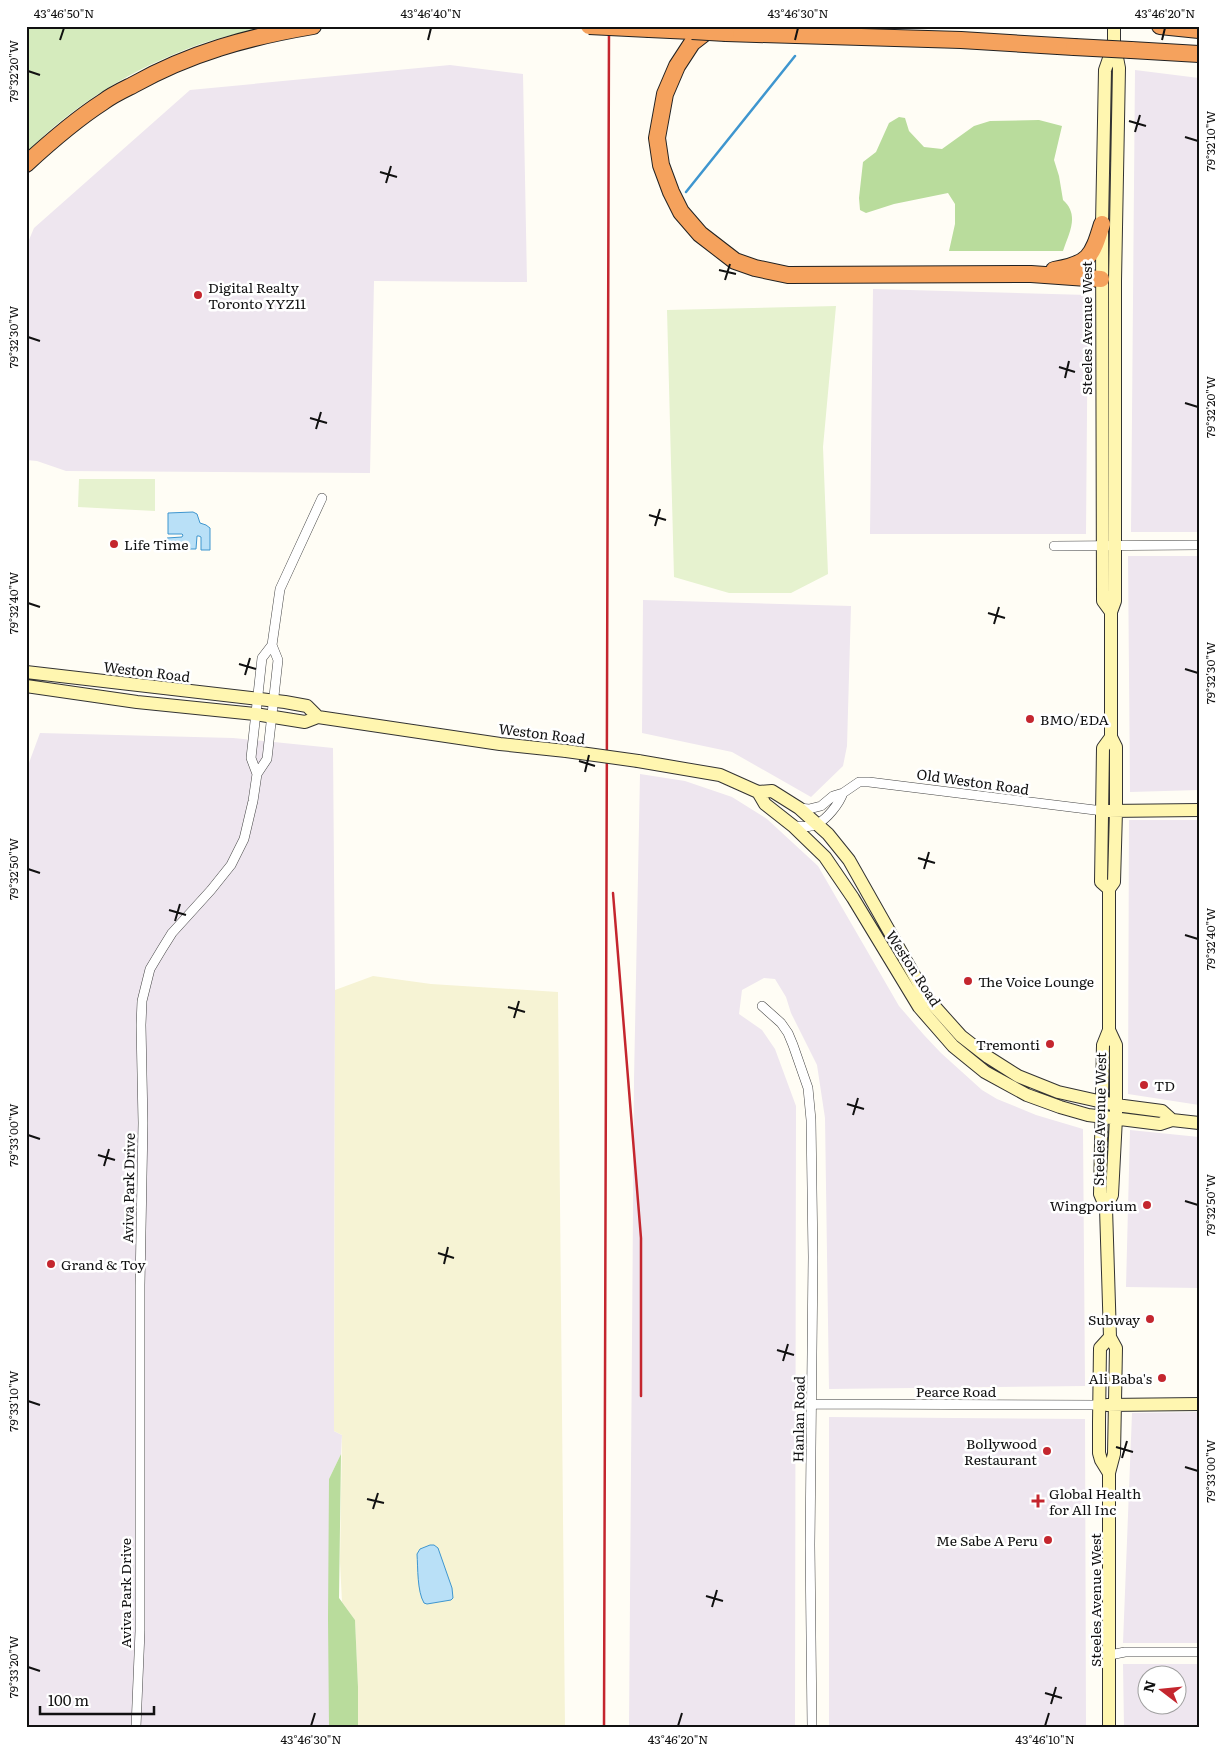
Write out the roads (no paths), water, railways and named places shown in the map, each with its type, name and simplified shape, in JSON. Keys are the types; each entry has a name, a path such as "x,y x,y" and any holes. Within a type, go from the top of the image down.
{"highway":[{"path":"26,164 66,128 104,100 150,75 194,56 238,41 313,26"},
{"path":"589,26 692,31 720,29 961,40 1199,54"},
{"path":"1160,26 1199,30"},
{"path":"720,29 692,43 677,66 665,94 657,138 661,165 681,212 700,234 735,261 755,268 788,275 1031,274 1108,280"},
{"path":"1031,274 1074,266 1088,257 1094,249 1102,224"}],"main road":[{"name":"Steeles Avenue West","path":"1110,1727 1109,1473 1114,1454 1116,1348 1110,1337 1106,1208 1100,1194 1103,1045 1109,1030 1110,889 1114,882 1116,811 1116,747 1111,737 1112,612 1115,601 1102,480 1108,280 1119,68 1114,42 1114,26"},
{"name":"Steeles Avenue West","path":"1108,280 1102,224 1105,70 1114,42"},
{"name":"Weston Road","path":"26,672 257,698 307,706 318,717"},
{"name":"Weston Road","path":"26,686 137,702 255,714 305,722 318,717 500,744 638,761 720,775 758,792 772,791 799,808 817,824 828,834 849,860 927,998 961,1036 988,1057 1018,1076 1058,1092 1116,1105 1162,1111 1172,1120"},
{"name":"Steeles Avenue West","path":"1110,889 1101,882 1103,748 1111,737"},
{"name":"Weston Road","path":"758,792 765,804 793,826 824,857 853,898 919,1007 953,1046 985,1072 1027,1095 1060,1107 1102,1117 1160,1124 1172,1120 1199,1123"},
{"path":"1103,811 1199,810"},
{"name":"Steeles Avenue West","path":"1106,1208 1112,1194 1116,1118 1116,1045 1109,1030"},
{"name":"Steeles Avenue West","path":"1109,1473 1099,1453 1099,1405 1100,1348 1110,1337"},
{"path":"1099,1405 1199,1404"}],"street":[{"path":"272,645 280,589 322,498"},
{"path":"1054,546 1199,545"},
{"name":"Aviva Park Drive","path":"258,774 251,758 255,714 262,658 272,645"},
{"name":"Aviva Park Drive","path":"136,1727 140,1631 142,1001 150,969 172,933 231,865 244,839 258,774 267,759 278,660 272,645"},
{"name":"Old Weston Road","path":"799,808 809,809 821,806 833,796 843,794 859,782 869,782 1103,811"},
{"name":"Old Weston Road","path":"817,824 839,804 843,794"},
{"path":"793,826 817,824"},
{"name":"Hanlan Road","path":"762,1006 788,1032 808,1088 811,1120 813,1216 810,1545 812,1727"},
{"name":"Pearce Road","path":"812,1404 1099,1405"},
{"path":"1110,1655 1125,1652 1199,1652"}],"water":[{"path":"193,512 197,514 200,523 210,528 210,550 201,550 201,537 199,536 197,536 196,549 167,549 167,538 182,537 183,535 168,534 168,513"},
{"path":"430,1545 438,1548 452,1588 453,1598 427,1604 424,1603 420,1592 417,1554 420,1549"}],"waterway":[{"path":"686,192 795,56"}],"railway":[{"path":"604,1727 609,26"},
{"path":"613,893 641,1238 641,1396"}],"place":[{"name":"Digital Realty Toronto YYZ11","path":"198,295"},
{"name":"Life Time","path":"114,544"},
{"name":"BMO/EDA","path":"1030,719"},
{"name":"The Voice Lounge","path":"968,981"},
{"name":"Tremonti","path":"1050,1044"},
{"name":"TD","path":"1144,1085"},
{"name":"Wingporium","path":"1147,1205"},
{"name":"Grand & Toy","path":"51,1264"},
{"name":"Subway","path":"1150,1319"},
{"name":"Ali Baba's","path":"1162,1378"},
{"name":"Bollywood Restaurant","path":"1047,1451"},
{"name":"Global Health for All Inc","path":"1038,1501"},
{"name":"Me Sabe A Peru","path":"1048,1540"}]}
